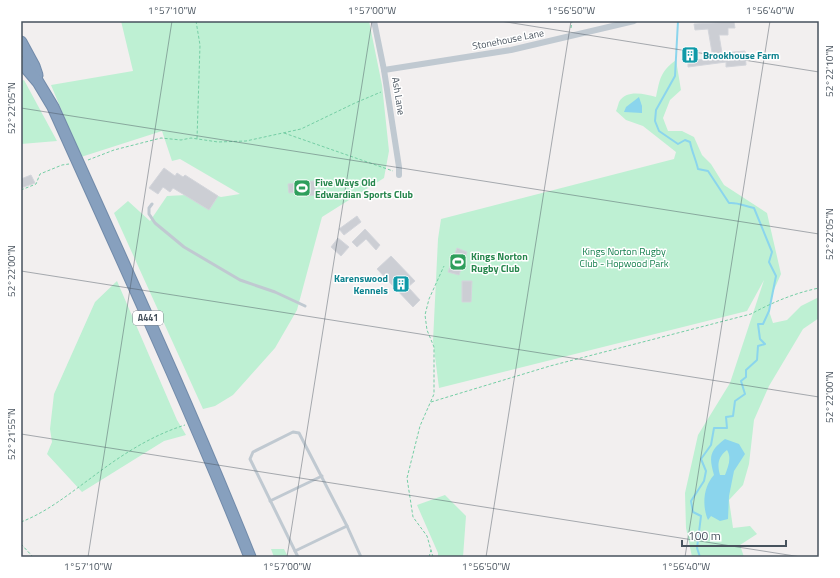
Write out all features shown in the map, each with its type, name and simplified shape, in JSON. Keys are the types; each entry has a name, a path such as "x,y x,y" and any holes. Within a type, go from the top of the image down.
{"highway":[{"name":"A441","path":"21,42 34,66 38,82"},
{"name":"A441","path":"21,62 38,82 53,107 220,482 250,557"}],"street":[{"name":"Ash Lane","path":"374,21 388,90 399,167 398,175"},
{"name":"Stonehouse Lane","path":"384,70 525,47 634,21"}],"lane":[{"path":"152,204 149,208 149,214 155,223 184,247 240,280 275,292 305,306"},
{"path":"298,557 250,459 253,452 293,432 299,433 322,476 361,557"},
{"path":"270,502 322,476"},
{"path":"295,551 346,526"}],"path":[{"path":"196,21 200,45 197,140"},
{"path":"21,190 36,184 40,174 62,165 78,163 114,150 161,138 218,142 246,141 301,129 355,103 388,90"},
{"path":"284,132 389,169 398,175"},
{"path":"433,557 427,536 413,517 407,478 420,426 434,394 434,347 427,330 425,315 444,266"},
{"path":"431,402 550,366 751,314 777,300 807,290 819,288"},
{"path":"21,522 29,519 66,497 125,453 167,430 193,422"},
{"path":"21,544 32,557"},
{"path":"429,557 431,550"}],"green space":[{"path":"121,21 369,21 382,85 389,151 384,178 322,217 297,310 275,348 233,395 215,406 203,409 114,213 128,201 150,221 167,196 186,195 209,210 218,196 221,197 240,194 180,159 172,161 162,131 81,157 51,85 133,71"},
{"name":"Kings Norton Rugby Club - Hopwood Park","path":"676,60 681,90 670,100 663,118 668,131 682,131 694,137 702,155 711,164 724,185 767,213 781,274 773,292 769,311 773,323 787,320 801,306 819,297 819,318 803,329 769,386 754,420 749,464 743,485 729,500 733,528 750,526 757,534 740,545 744,557 692,557 686,528 685,493 698,435 730,383 764,280 747,311 439,388 433,341 438,239 441,219 674,159 676,152 643,126 626,120 616,111 619,102 626,95 636,94 656,97 664,72"},
{"path":"24,80 57,141 21,144 21,81"},
{"path":"117,281 177,420 186,435 164,441 82,492 47,454 52,442 50,429 54,394 95,302"},
{"path":"445,495 466,516 463,557 438,557 438,553 417,505"},
{"path":"271,549 284,549 288,557 274,557"}],"water":[{"path":"639,97 642,106 642,113 624,112 626,107"},
{"path":"725,439 739,444 745,454 734,471 729,496 728,519 720,521 711,516 708,520 704,503 708,485 714,475 711,463 713,451","holes":["727,450 729,462 725,475 720,475 720,458"]}],"building":[{"path":"734,22 735,28 728,28 728,35 719,35 722,53 745,51 746,65 726,67 726,62 688,67 688,60 684,61 683,50 696,49 697,60 713,58 708,29 695,30 694,24"},
{"path":"164,168 175,176 177,173 183,177 185,175 218,196 209,210 173,188 170,192 163,187 158,194 149,188"},
{"path":"31,175 35,183 21,188 21,179"},
{"name":"Five Ways Old Edwardian Sports Club","path":"314,181 316,195 304,196 303,191 289,193 288,184"},
{"path":"357,216 361,222 344,235 339,229"},
{"path":"365,229 380,245 376,250 366,239 357,247 352,242"},
{"path":"338,238 349,247 341,256 331,247"},
{"name":"Kings Norton Rugby Club","path":"457,248 467,252 459,275 448,272"},
{"name":"Karenswood Kennels","path":"391,256 415,281 408,287 420,300 413,307 377,269"},
{"path":"462,281 472,281 471,302 462,302"}],"waterway":[{"path":"678,21 675,76 656,110 655,121 659,131 678,144 685,140 690,142 698,169 708,171 729,203 754,208 772,252 769,262 776,276 769,311 763,324 758,324 760,339 765,344 758,346 757,360 746,370 746,377 741,381 745,394 735,401 733,416 726,417 727,428 714,428 711,445 701,459 706,471 704,481 691,501 693,512 701,516 697,548 700,557"}],"place":[{"name":"Brookhouse Farm","path":"690,55"},
{"name":"Five Ways Old Edwardian Sports Club","path":"302,188"},
{"name":"Kings Norton Rugby Club","path":"458,262"},
{"name":"Karenswood Kennels","path":"401,284"}]}
